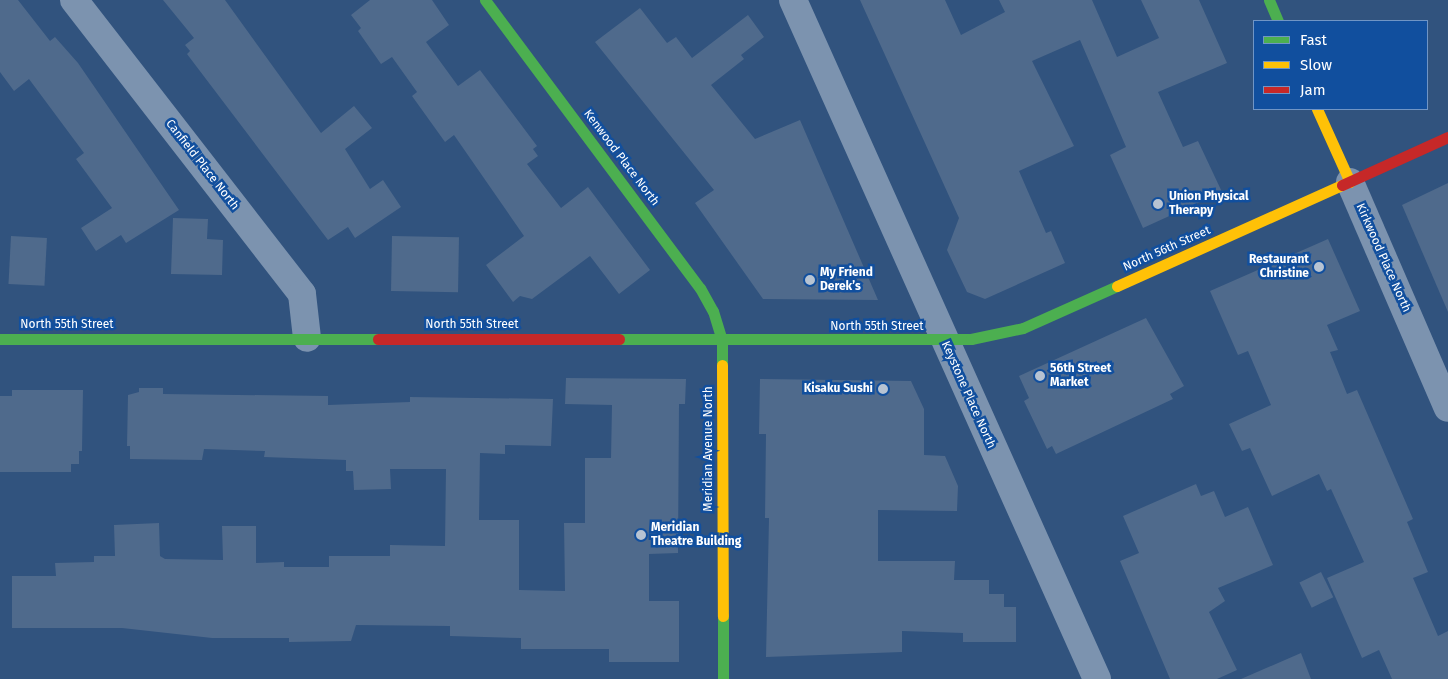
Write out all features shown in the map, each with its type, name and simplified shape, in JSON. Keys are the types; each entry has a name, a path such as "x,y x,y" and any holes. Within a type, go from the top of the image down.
{"street":[{"name":"Canfield Place North","path":"74,0 302,294 307,338"},
{"name":"Kenwood Place North","path":"485,0 700,288 722,340"},
{"name":"Keystone Place North","path":"793,0 1096,679"},
{"path":"1269,0 1278,20"},
{"name":"Kirkwood Place North","path":"1317,110 1448,408"},
{"name":"North 56th Street","path":"945,341 1022,328 1448,137"},
{"name":"North 55th Street","path":"0,339 307,338 945,341"},
{"name":"Meridian Avenue North","path":"722,340 723,679"}],"building":[{"path":"0,0 18,0 50,41 55,37 78,63 179,210 126,243 121,235 96,251 81,228 112,208 76,159 84,153 29,79 14,91 0,72"},
{"path":"163,0 225,0 321,133 354,106 372,128 345,149 370,189 383,180 401,207 355,238 348,227 328,240 187,54 190,51 185,45 194,38"},
{"path":"370,0 432,0 449,25 426,42 458,86 480,70 537,146 533,149 538,156 527,164 561,208 588,187 650,270 619,294 590,256 532,299 520,296 513,302 486,265 524,236 454,135 445,142 412,96 417,92 392,57 381,64 358,31 361,28 351,15"},
{"path":"860,0 945,0 961,35 1005,12 999,0 1092,0 1117,57 1159,38 1141,0 1199,0 1227,63 1158,92 1183,147 1198,141 1222,192 1143,228 1110,155 1126,147 1080,40 1032,61 1074,146 1019,171 1046,233 1051,231 1065,263 985,299 967,292 947,250 959,218"},
{"path":"640,8 667,43 676,37 692,58 748,15 764,37 741,55 744,59 711,85 755,139 800,120 878,300 763,299 695,203 714,190 595,42"},
{"path":"1448,183 1448,312 1402,205"},
{"path":"173,218 208,219 207,239 223,240 222,275 171,274"},
{"path":"11,236 47,238 44,286 8,284"},
{"path":"392,236 459,237 458,292 391,291"},
{"path":"1328,239 1360,311 1327,325 1338,350 1330,352 1347,394 1357,390 1413,519 1407,522 1428,572 1413,578 1438,636 1448,631 1448,679 1392,679 1379,650 1362,658 1327,578 1364,562 1331,489 1327,491 1319,474 1272,496 1250,448 1242,451 1229,424 1271,405 1248,351 1238,355 1210,291"},
{"path":"1146,318 1184,386 1170,394 1173,399 1056,454 1052,446 1047,449 1024,401 1029,398 1019,376"},
{"path":"566,378 686,379 685,404 679,404 678,553 649,554 649,601 679,601 679,662 609,662 609,649 521,649 521,638 450,636 450,626 356,625 351,641 289,642 289,638 212,638 122,628 12,628 12,576 56,576 55,563 94,562 94,556 115,556 114,525 159,523 160,556 165,559 223,560 222,526 256,526 256,563 284,562 284,567 329,567 329,556 390,556 390,545 445,546 446,469 390,469 391,489 354,490 353,471 346,471 346,460 264,457 265,451 204,449 202,460 130,459 130,446 127,446 128,395 139,392 139,388 163,388 163,394 328,396 328,405 410,402 410,397 553,399 551,446 505,445 505,454 480,453 479,520 519,520 519,590 565,591 564,523 585,523 585,458 611,458 612,405 565,404"},
{"path":"760,379 911,381 924,409 924,455 945,456 958,486 957,511 878,510 878,561 955,561 954,580 989,580 989,594 1004,594 1004,607 1016,607 1016,642 963,642 963,633 902,631 902,652 766,657 769,518 765,518 766,434 759,434"},
{"path":"12,390 83,390 82,451 79,451 79,464 71,464 71,472 0,472 0,396 12,396"},
{"path":"1196,484 1201,496 1214,491 1225,517 1248,507 1273,565 1218,588 1225,601 1209,612 1237,670 1217,679 1170,679 1120,561 1139,553 1123,516"},
{"path":"1321,572 1333,597 1312,608 1299,583"},
{"path":"1301,653 1311,679 1241,679"}],"traffic: fast":[{"path":"485,0 700,288 713,311 722,340 722,365"},
{"path":"1269,0 1278,20"},
{"path":"619,339 971,339 1023,328 1117,286"},
{"path":"0,339 378,339"},
{"path":"723,616 723,679"}],"traffic: slow":[{"path":"1317,110 1350,182"},
{"path":"1117,286 1342,185"},
{"path":"722,365 723,616"}],"traffic: jam":[{"path":"1342,185 1448,137"},
{"path":"378,339 619,339"}],"place":[{"name":"Union Physical Therapy","path":"1158,204"},
{"name":"Restaurant Christine","path":"1319,267"},
{"name":"My Friend Derek’s","path":"810,280"},
{"name":"56th Street Market","path":"1040,376"},
{"name":"Kisaku Sushi","path":"883,389"},
{"name":"Meridian Theatre Building","path":"641,535"}]}
